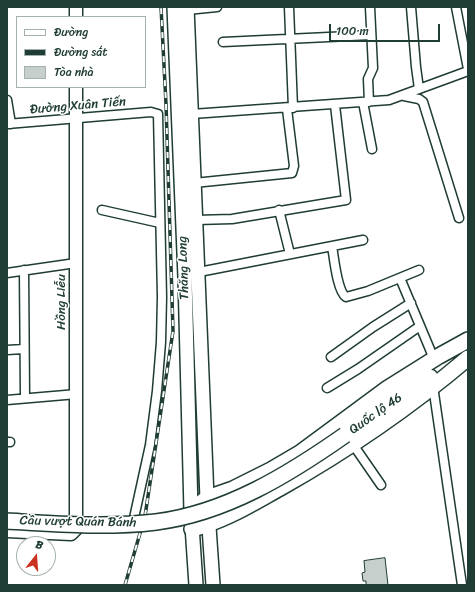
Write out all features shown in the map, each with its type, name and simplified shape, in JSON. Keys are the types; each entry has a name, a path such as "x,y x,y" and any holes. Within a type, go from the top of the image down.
{"highway":[{"path":"191,511 207,498 233,489 272,470 300,453 388,388 434,359 468,340"},
{"name":"Quốc lộ 46","path":"348,439 468,345"},
{"name":"Quốc lộ 46","path":"407,392 468,354"},
{"path":"192,529 233,515 314,469 348,439 433,386 468,358"},
{"name":"Cầu vượt Quán Bánh","path":"7,521 61,524 128,524 157,522 188,516 246,495 348,439"}],"main road":[{"name":"Thăng Long","path":"174,7 186,325 191,511 196,585"},
{"name":"Thăng Long","path":"187,8 199,272 207,498 210,524 213,585"},
{"path":"180,184 194,183"}],"street":[{"path":"187,8 217,7"},
{"path":"194,183 292,173 294,166 290,108 291,38 289,7"},
{"path":"370,7 373,68 368,79 366,102 372,149"},
{"path":"411,7 416,67 420,89"},
{"path":"192,114 389,100 468,70 456,7"},
{"path":"223,42 371,35"},
{"name":"Hồng Liễu","path":"76,88 76,518"},
{"path":"400,96 410,96 423,102 459,218"},
{"path":"7,100 9,124"},
{"path":"196,220 232,219 347,199 335,105"},
{"name":"Đường Xuân Tiến","path":"9,124 75,117 151,112 158,113 160,143 158,159 160,223"},
{"path":"7,514 76,518 134,518 150,445 159,379 162,314 160,223 102,210"},
{"path":"279,210 290,254"},
{"path":"199,272 363,240"},
{"path":"332,246 342,294 346,297 368,291 419,270"},
{"path":"7,273 76,263"},
{"path":"24,270 25,398"},
{"path":"400,278 434,359"},
{"path":"331,357 373,327 411,303"},
{"path":"327,388 420,326"},
{"path":"7,350 24,349"},
{"path":"433,386 462,585"},
{"path":"7,400 77,394"},
{"path":"348,439 381,485"},
{"path":"25,533 26,515"},
{"path":"7,532 71,534 76,530 76,518"}],"building":[{"path":"385,558 388,585 366,585 366,581 363,581 362,573 365,572 364,561"}],"railway":[{"path":"125,585 145,516 173,331 166,104 161,7"}]}
